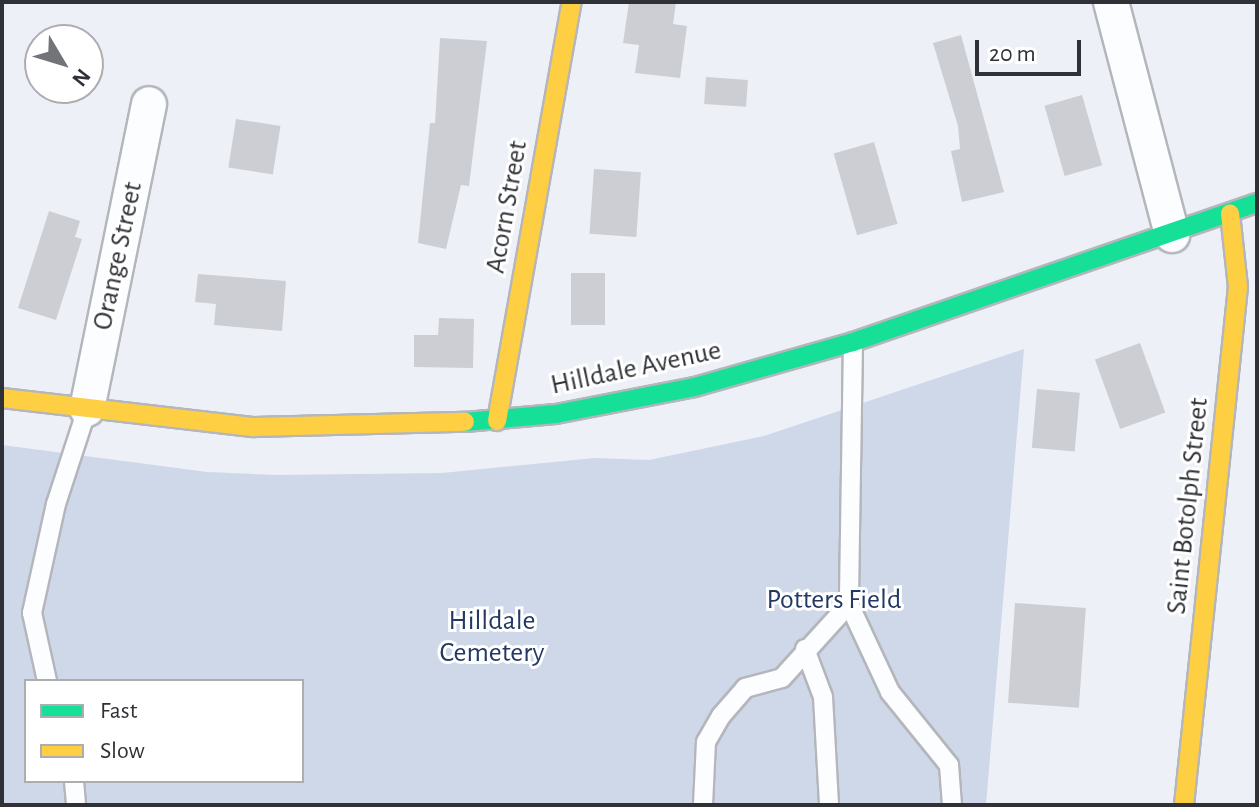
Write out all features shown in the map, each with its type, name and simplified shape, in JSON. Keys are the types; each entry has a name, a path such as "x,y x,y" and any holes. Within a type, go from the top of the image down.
{"main road":[{"name":"Acorn Street","path":"497,421 572,2"},
{"name":"Hilldale Avenue","path":"2,398 254,427 497,421 627,403 853,342 1172,235 1257,203"},
{"name":"Saint Botolph Street","path":"1184,805 1238,287 1230,213"}],"street":[{"path":"1111,2 1172,235"},
{"name":"Orange Street","path":"87,409 149,104"}],"lane":[{"path":"853,342 855,466 849,604 890,692 949,765 952,805"},
{"path":"47,679 32,613 56,504 87,409"},
{"path":"703,805 706,742 721,716 745,688 782,678 805,649 849,604"},
{"path":"805,649 823,697 829,805"},
{"path":"74,783 76,805"}],"green space":[{"path":"1024,349 986,805 2,805 2,445 207,472 277,475 442,473 595,458 649,460 764,436"}],"building":[{"path":"629,2 676,2 673,24 687,26 680,78 635,73 639,45 623,43"},
{"path":"961,35 1004,192 962,202 951,151 960,149 958,126 933,43"},
{"path":"440,38 487,41 469,186 461,185 446,249 418,243 430,123 435,123"},
{"path":"706,77 748,80 746,107 704,104"},
{"path":"1082,95 1102,165 1065,176 1045,106"},
{"path":"236,119 280,126 273,174 228,167"},
{"path":"874,142 897,224 857,235 834,154"},
{"path":"594,169 641,172 636,237 589,234"},
{"path":"49,211 80,221 75,237 82,239 56,320 18,308"},
{"path":"571,273 605,273 605,325 571,325"},
{"path":"198,274 286,281 282,331 214,325 216,304 195,302"},
{"path":"439,318 474,319 473,368 414,367 414,335 438,335"},
{"path":"1140,343 1165,413 1120,429 1095,359"},
{"path":"1037,389 1080,393 1075,452 1032,448"},
{"path":"1015,603 1086,608 1079,708 1008,703"}],"traffic: fast":[{"path":"465,422 556,414 695,387 853,342 1257,203"}],"traffic: slow":[{"path":"497,421 572,2"},
{"path":"1184,805 1238,287 1230,213"},
{"path":"2,398 254,427 465,422"}],"park label":[{"name":"Potters Field","path":"834,600"},
{"name":"Hilldale Cemetery","path":"492,637"}]}
